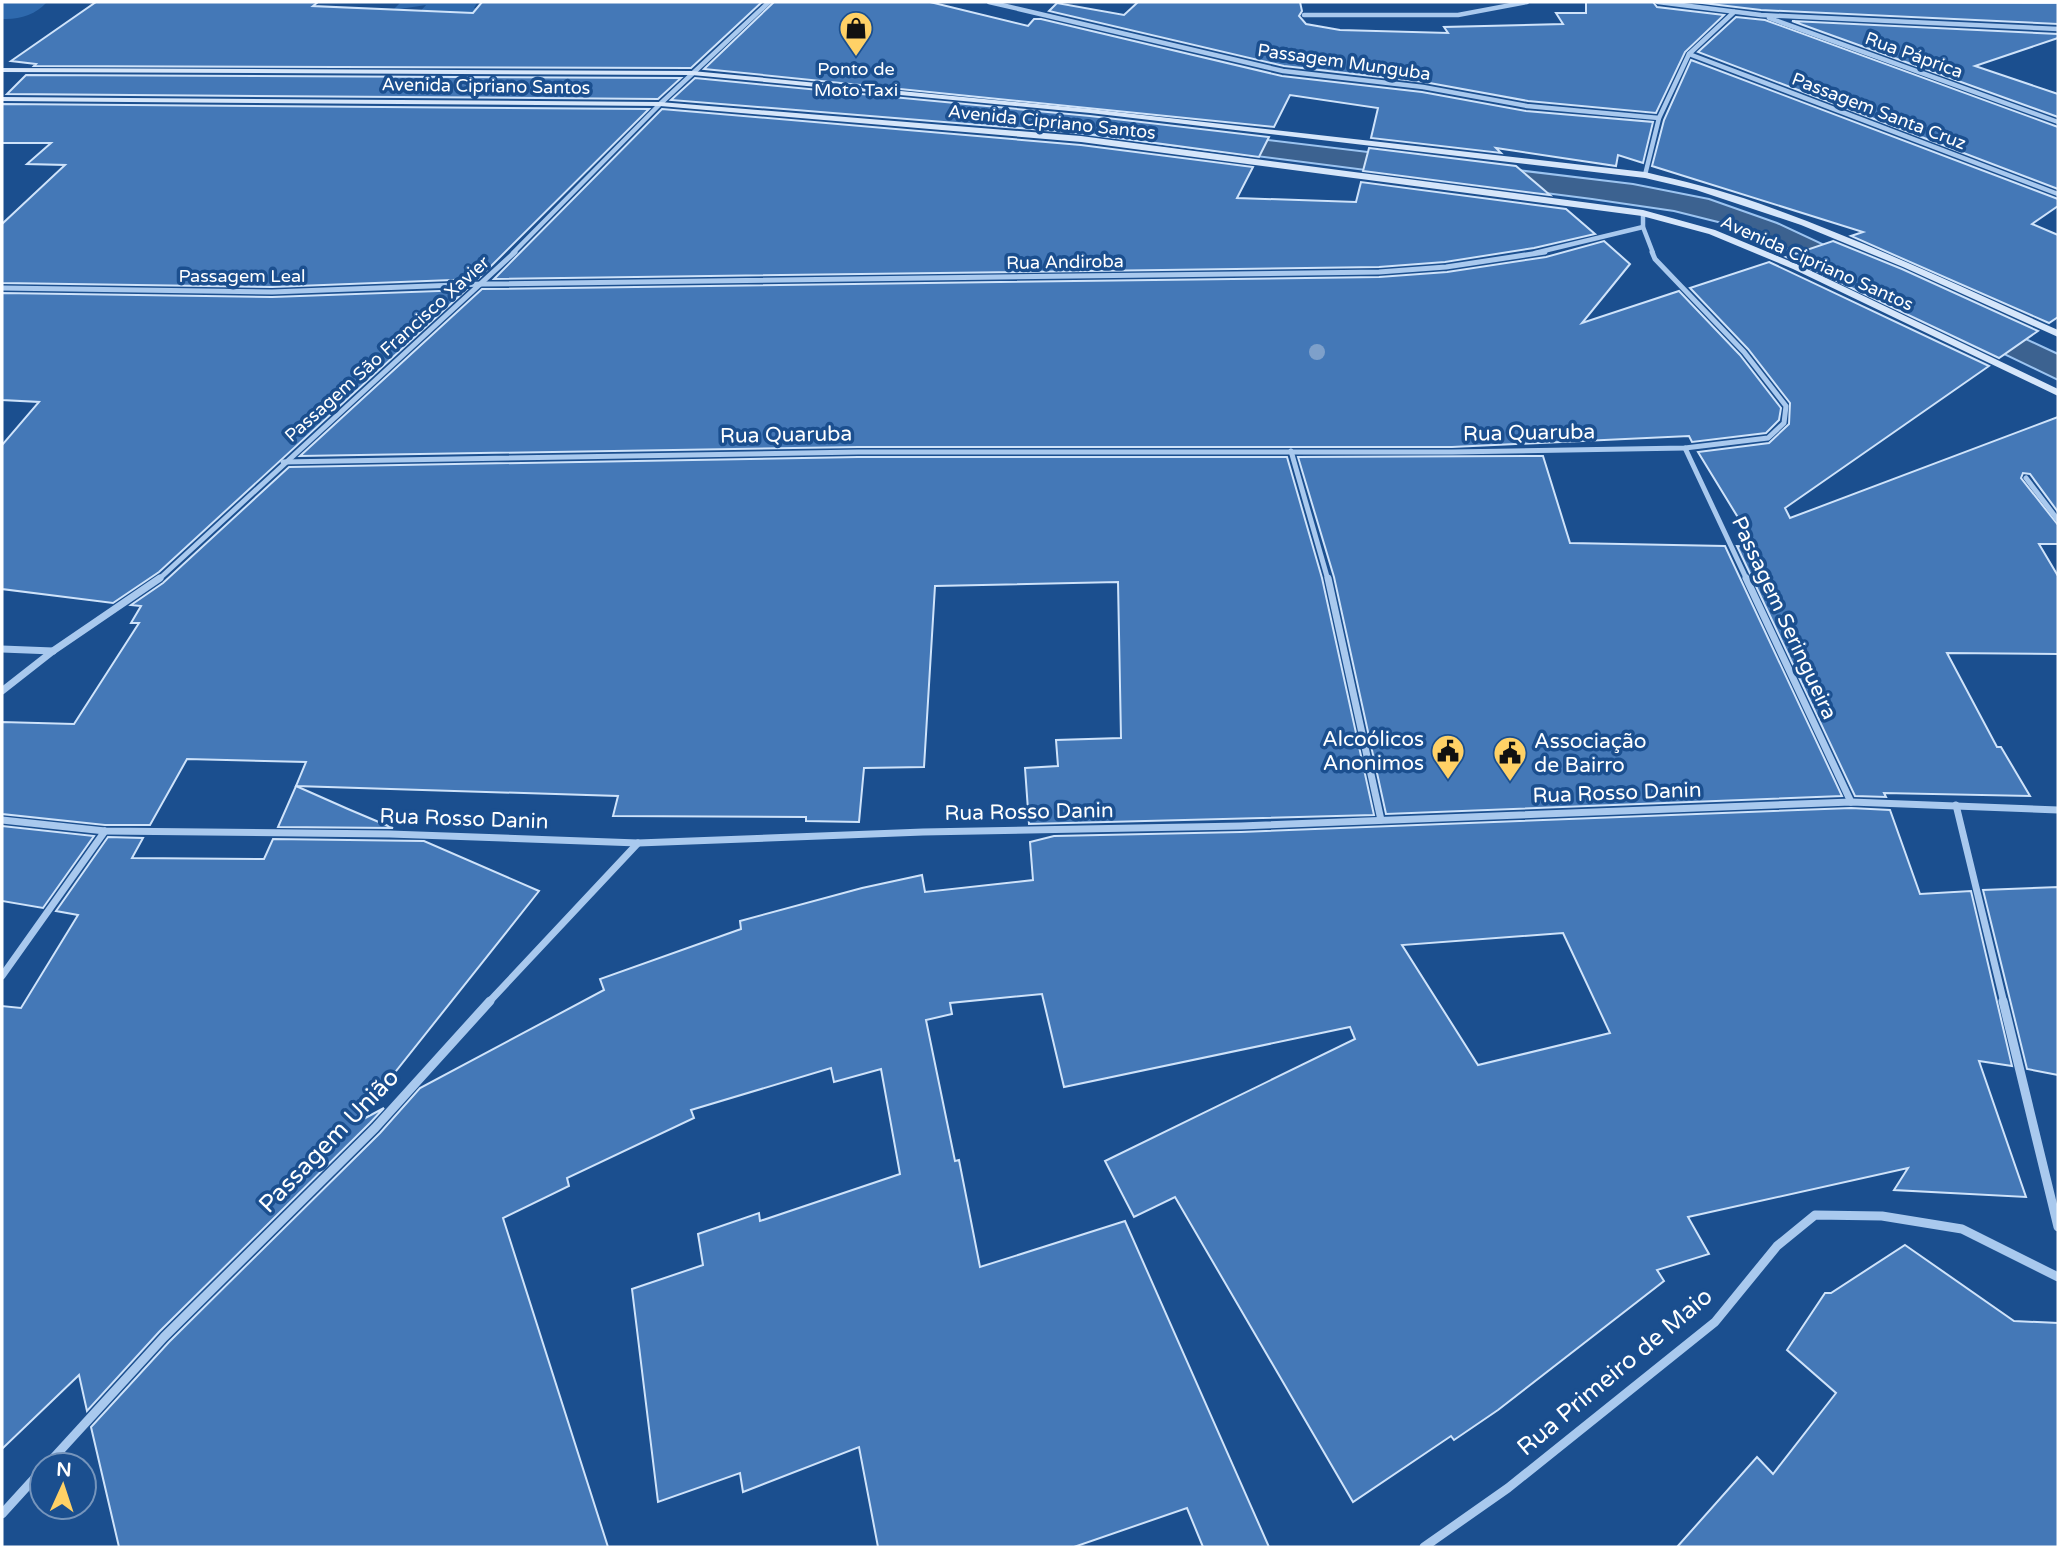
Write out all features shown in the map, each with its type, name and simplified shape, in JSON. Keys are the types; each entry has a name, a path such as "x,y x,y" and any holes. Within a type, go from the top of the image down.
{"street":[{"name":"Passagem São Francisco Xavier","path":"2,691 53,651 144,592 205,540 283,462 483,284 660,104 769,2"},
{"name":"Passagem Munguba","path":"989,2 1283,71 1423,88 1527,106 1659,118"},
{"path":"1304,15 1458,15 1527,2"},
{"path":"1658,2 1761,15 2058,29"},
{"path":"1645,175 1659,118 1689,54 1734,12"},
{"name":"Rua Páprica","path":"1761,15 2058,122"},
{"name":"Passagem Santa Cruz","path":"1689,54 2058,194"},
{"name":"Avenida Cipriano Santos","path":"2,70 692,73 1090,111 1645,175 1708,188 1770,208 2058,334"},
{"name":"Avenida Cipriano Santos","path":"2,99 660,104 1081,139 1643,213 1712,232 1796,267 2058,393"},
{"path":"1643,213 1643,228"},
{"name":"Rua Andiroba","path":"483,284 1436,269 1544,251 1643,228"},
{"name":"Rua Quaruba","path":"283,462 872,452 1685,448 1768,438 1784,423 1787,406 1744,352 1656,259 1643,228"},
{"name":"Passagem Leal","path":"2,288 272,292 483,284"},
{"name":"Passagem Seringueira","path":"1685,448 1851,802"},
{"path":"1290,451 1326,569 1381,820"},
{"path":"2026,478 2058,520"},
{"path":"2,649 53,651"},
{"name":"Rua Rosso Danin","path":"2,820 105,831 390,834 638,843 1381,820 1851,802 2058,810"},
{"path":"1956,805 2058,1227"},
{"path":"2,976 105,831"},
{"name":"Passagem União","path":"60,1451 164,1337 375,1128 541,945 638,843"},
{"name":"Rua Primeiro de Maio","path":"1424,1547 1508,1488 1715,1322 1777,1246 1815,1215 1882,1216 1962,1229 2058,1277"},
{"path":"2,1514 28,1485"}],"shaded area":[{"path":"47,2 26,16 2,19 2,3"},
{"path":"401,2 477,3 474,8 510,13 453,14 400,34 426,5 393,10"},
{"path":"1027,111 1633,184 1709,199 1777,223 2058,354 2058,380 1782,247 1726,224 1674,211 1592,199 1061,131"}],"building":[{"path":"96,2 318,2 313,6 473,13 482,2 762,2 691,68 34,66 36,64 11,61"},
{"path":"774,2 930,2 1028,26 1034,19 1041,19 1282,76 1422,92 1526,111 1653,122 1643,163 1618,155 1616,166 1496,148 1501,153 1371,138 1378,108 1290,95 1274,127 704,69"},
{"path":"1138,2 1300,2 1302,11 1299,16 1306,24 1340,30 1448,33 1444,27 1563,24 1556,13 1586,13 1586,2 1653,2 1657,7 1724,15 1685,52 1656,113 1528,101 1424,82 1284,66 1049,11 1057,3 1124,15"},
{"path":"1694,2 2058,3 2058,24 1761,10"},
{"path":"1736,17 1765,20 2058,127 2058,189 1698,52"},
{"path":"1792,21 2058,34 2058,38 1975,66 2058,94 2058,117"},
{"path":"1691,60 2058,199 2058,206 2032,224 2058,235 2058,317 2049,323 1851,236 1863,232 1652,166 1664,120"},
{"path":"26,75 681,78 658,99 7,94"},
{"path":"695,78 1090,116 1269,137 1259,157 1081,133 671,100"},
{"path":"2,104 649,109 478,279 272,287 2,283 2,224 65,165 27,164 51,143 2,143"},
{"path":"662,109 1081,145 1253,167 1237,198 1356,202 1361,182 1566,209 1595,234 1534,248 1445,262 1379,267 494,279"},
{"path":"1369,148 1516,166 1550,195 1363,171"},
{"path":"1604,241 1630,264 1582,323 1679,291 1740,355 1781,408 1779,420 1766,433 1692,442 1689,436 1452,447 858,447 300,456 482,289 1379,277 1447,272 1546,257"},
{"path":"1833,241 2038,331 1999,358 1786,257"},
{"path":"1769,262 1989,366 1785,508 1790,518 2058,417 2058,512 2030,474 2023,473 2021,478 2058,525 2058,544 2039,544 2058,576 2058,654 1947,653 1997,747 2001,747 2030,796 1884,793 1886,797 1855,796 1737,546 1756,547 1698,452 1769,443 1789,424 1790,403 1748,349 1690,288"},
{"path":"466,290 159,572 113,603 2,589 2,445 39,402 2,400 2,293 272,297"},
{"path":"1543,456 1570,543 1725,546 1842,796 1386,814 1334,577 1298,457"},
{"path":"858,457 1287,457 1322,578 1374,815 1029,824 1025,768 1058,766 1056,740 1121,738 1118,582 935,586 924,767 864,768 859,822 806,821 806,817 613,816 618,796 296,786 306,762 187,759 150,825 105,825 2,814 2,722 74,724 139,623 131,623 141,606 131,605 163,583 289,467"},
{"path":"296,786 348,809 393,828 278,827"},
{"path":"1851,808 1890,810 1920,894 1971,891 2012,1066 1979,1061 2026,1197 1894,1190 1908,1168 1688,1217 1709,1254 1657,1270 1664,1281 1498,1410 1454,1440 1451,1436 1353,1502 1175,1197 1134,1217 1105,1161 1355,1039 1350,1027 1064,1087 1042,994 950,1003 952,1014 926,1020 955,1161 959,1160 980,1267 1125,1221 1269,1547 1203,1547 1187,1508 1074,1547 878,1547 859,1447 743,1492 740,1473 658,1502 632,1289 703,1265 698,1234 759,1213 760,1221 900,1174 881,1069 834,1082 831,1068 691,1110 694,1118 567,1178 569,1186 503,1218 608,1547 119,1547 91,1427 169,1342 380,1133 420,1088 604,990 600,979 741,929 740,921 922,875 925,892 1033,880 1030,842 1054,836 1241,832","holes":["1563,933 1610,1033 1478,1065 1402,945"]},
{"path":"2,826 94,836 43,908 2,901"},
{"path":"108,837 143,838 132,858 264,859 273,839 424,841 539,891 354,1124 384,1108 370,1123 159,1332 87,1411 79,1375 2,1449 2,1006 21,1008 78,915 56,911"},
{"path":"2058,887 2058,1075 2027,1069 1983,890"},
{"path":"1905,1245 2014,1321 2058,1323 2058,1547 1677,1547 1757,1457 1773,1474 1836,1393 1787,1350 1825,1293 1831,1293"}],"place":[{"name":"Ponto de Moto Taxi","path":"856,58"},
{"name":"Alcoólicos Anonimos","path":"1448,781"},
{"name":"Associação de Bairro","path":"1510,783"}]}
